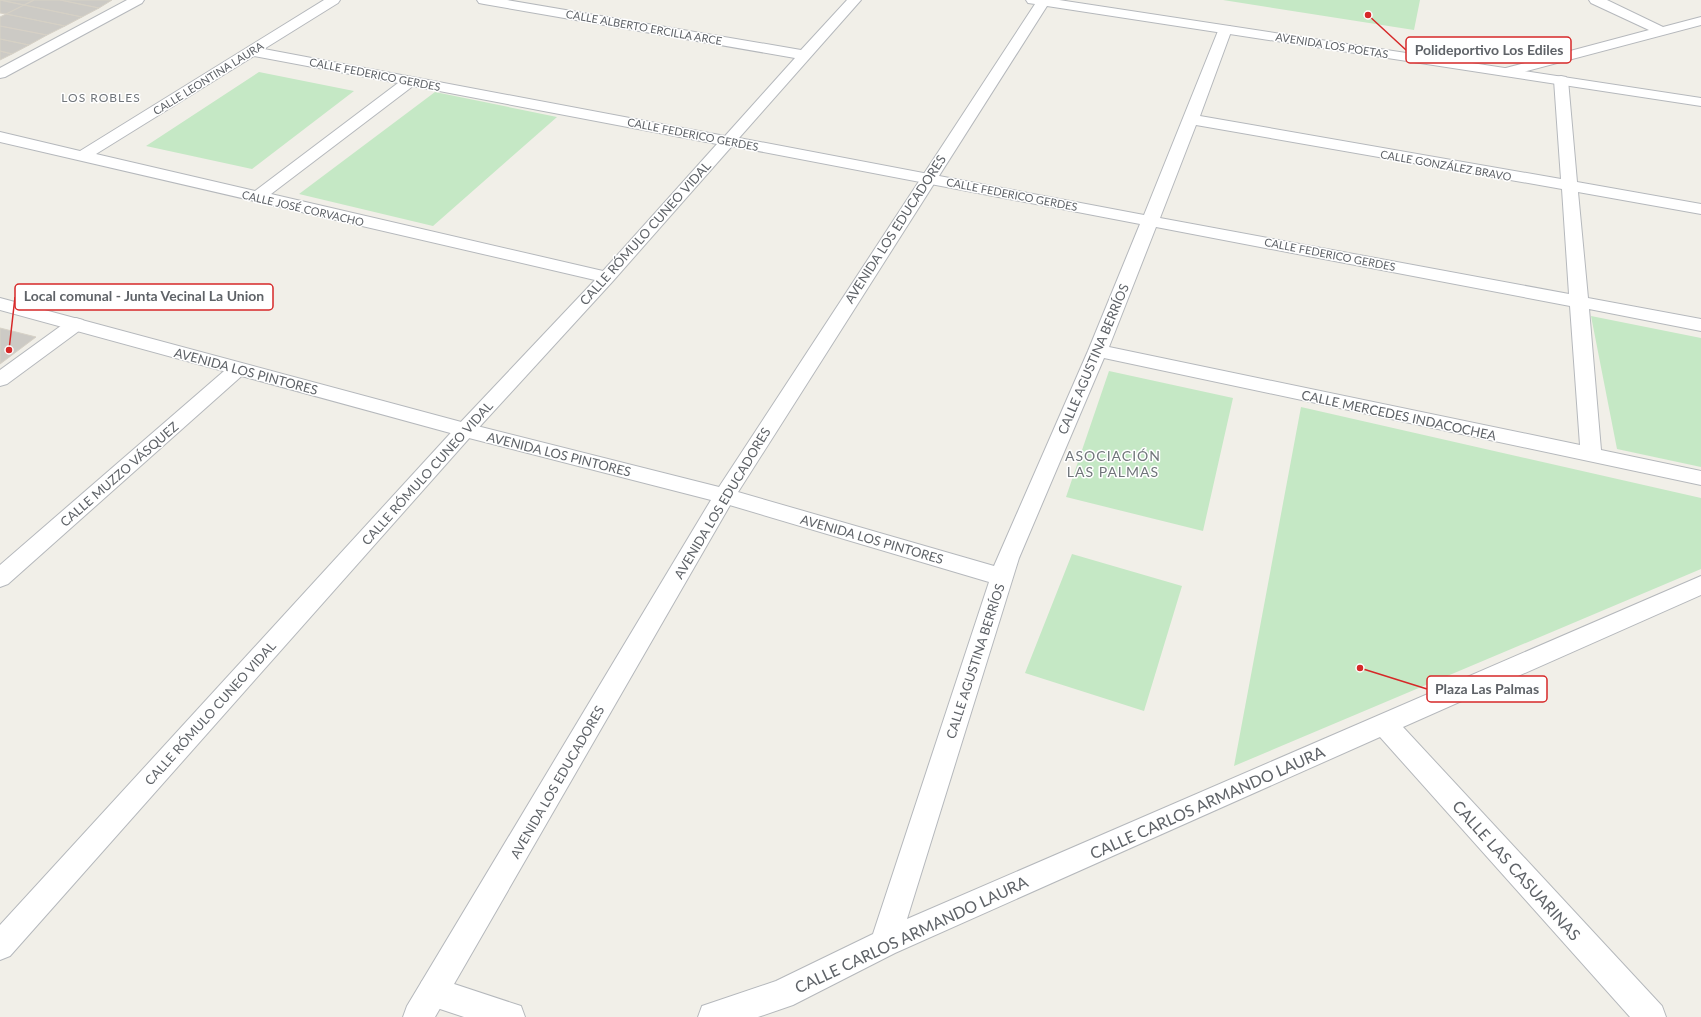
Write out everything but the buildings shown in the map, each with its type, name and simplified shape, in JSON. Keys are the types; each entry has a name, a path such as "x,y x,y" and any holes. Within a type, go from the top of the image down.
{"street":[{"path":"0,74 137,0"},
{"name":"CALLE LEONTINA LAURA","path":"83,156 333,0"},
{"name":"CALLE ALBERTO ERCILLA ARCE","path":"484,0 804,54"},
{"name":"CALLE RÓMULO CUNEO VIDAL","path":"0,946 465,430 607,277 804,54 854,0"},
{"name":"AVENIDA LOS POETAS","path":"1040,0 1701,102"},
{"name":"AVENIDA LOS EDUCADORES","path":"418,1017 724,496 1040,0"},
{"path":"1596,0 1661,31"},
{"path":"1506,72 1701,21"},
{"name":"CALLE AGUSTINA BERRÍOS","path":"885,943 1008,558 1098,351 1191,119 1225,29"},
{"name":"CALLE FEDERICO GERDES","path":"252,51 1701,325"},
{"path":"1561,80 1591,456"},
{"path":"257,197 410,81"},
{"name":"CALLE GONZÁLEZ BRAVO","path":"1191,119 1701,209"},
{"name":"CALLE JOSÉ CORVACHO","path":"0,137 607,277"},
{"name":"AVENIDA LOS PINTORES","path":"0,304 465,430 724,496 1002,577"},
{"path":"0,380 76,324"},
{"name":"CALLE MERCEDES INDACOCHEA","path":"1098,351 1701,478"},
{"name":"CALLE MUZZO VÁSQUEZ","path":"0,578 238,369"},
{"name":"CALLE CARLOS ARMANDO LAURA","path":"713,1017 782,994 885,943 1701,585"},
{"name":"CALLE LAS CASUARINAS","path":"1384,724 1651,1017"},
{"path":"433,992 510,1017"}],"green space":[{"path":"1223,0 1420,0 1414,30"},
{"path":"259,72 354,91 252,169 146,146"},
{"path":"435,92 557,117 433,226 299,194"},
{"path":"1591,316 1701,338 1701,467 1617,449"},
{"path":"1109,371 1233,398 1203,531 1066,497"},
{"path":"1301,407 1701,498 1701,569 1234,766"},
{"path":"1072,554 1182,586 1144,711 1025,673"}],"place":[{"name":"Polideportivo Los Ediles","path":"1368,15"},
{"name":"Local comunal - Junta Vecinal La Union","path":"9,350"},
{"name":"Plaza Las Palmas","path":"1360,668"}],"district":[{"name":"LOS ROBLES","path":"101,97"},
{"name":"ASOCIACIÓN LAS PALMAS","path":"1113,464"}]}
